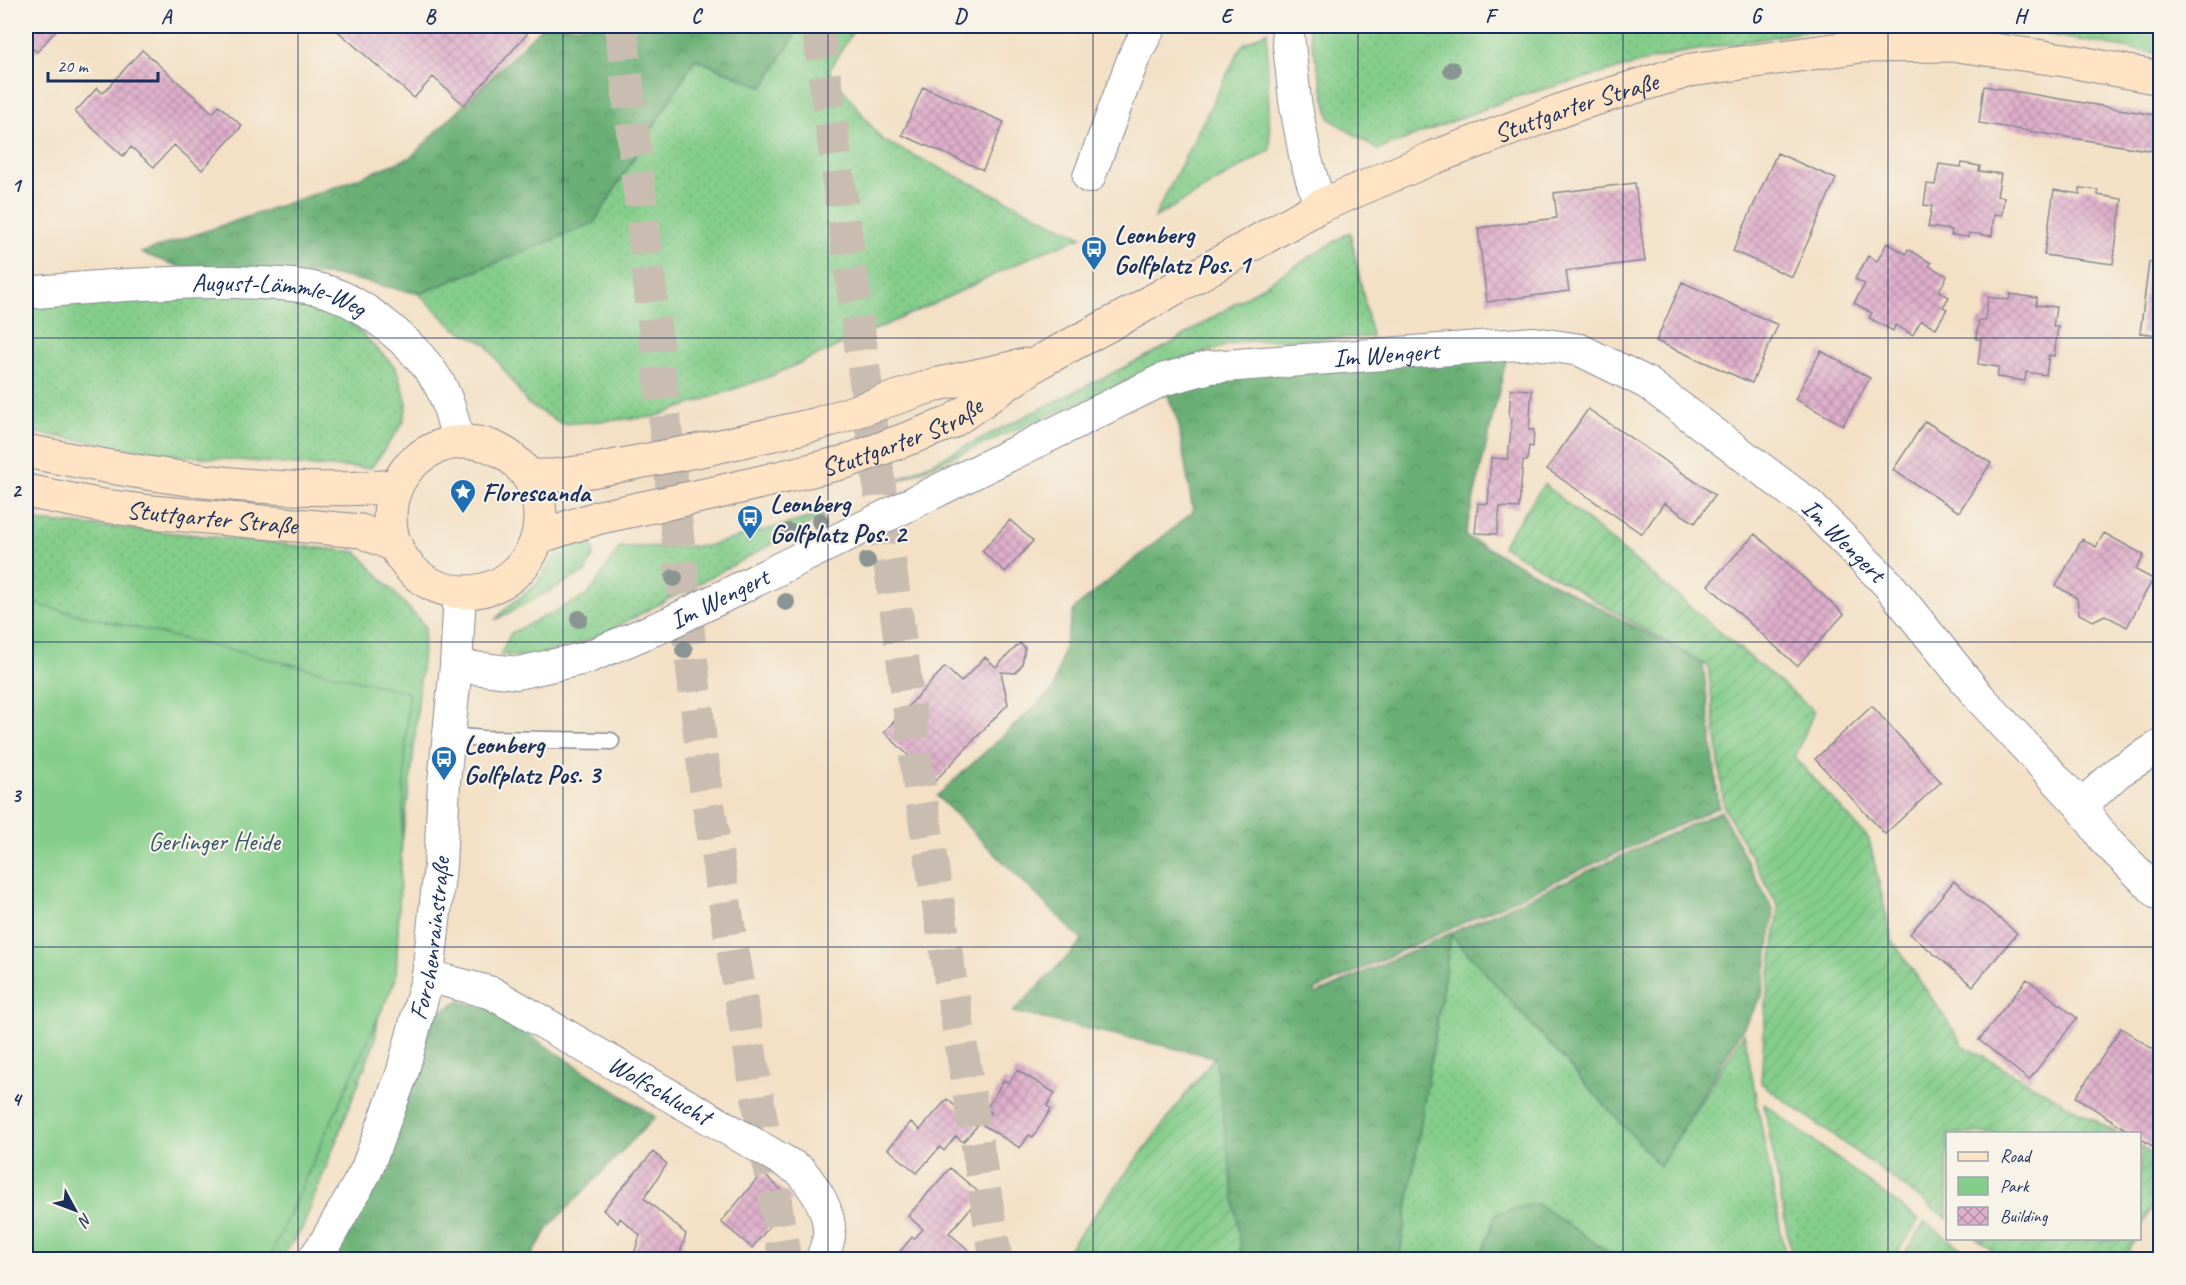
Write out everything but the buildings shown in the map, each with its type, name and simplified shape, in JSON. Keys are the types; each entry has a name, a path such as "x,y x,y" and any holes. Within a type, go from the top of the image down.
{"main road":[{"name":"Stuttgarter Straße","path":"538,537 600,517 845,462 950,423 1041,361 1320,206 1435,157 1578,104 1691,70 1862,46 1956,45 2065,60 2160,78"},
{"name":"Stuttgarter Straße","path":"529,476 552,476 591,471 797,429 934,385 1041,361"},
{"path":"458,442 485,444 510,455 529,476 540,505 538,537 527,561 508,579 484,590 460,592 434,586 413,572 398,552 389,527 390,507 396,486 411,464 432,449 458,442"},
{"name":"Stuttgarter Straße","path":"26,451 167,476 249,485 359,490 396,486"},
{"name":"Stuttgarter Straße","path":"26,491 97,505 152,512 361,531 396,546"}],"street":[{"path":"1089,177 1134,57 1150,26"},
{"path":"1287,26 1294,100 1306,160 1320,206"},
{"name":"August-Lämmle-Weg","path":"26,293 178,281 267,283 318,289 356,305 388,326 429,367 447,401 458,442"},
{"name":"Im Wengert","path":"456,666 518,673 586,658 667,624 1162,380 1210,367 1534,343 1580,350 1647,383 1737,448 1808,504 1887,584 1980,698 2081,806 2105,840 2160,895"},
{"name":"Forchenrainstraße","path":"313,1260 325,1244 366,1171 402,1074 428,976 440,866 444,782 456,666 460,592"},
{"path":"2081,806 2118,772 2160,746"},
{"name":"Wolfschlucht","path":"428,976 492,993 801,1172 820,1196 827,1219 829,1236 822,1260"}],"lane":[{"path":"448,736 484,740 611,741"}],"green space":[{"path":"543,26 800,26 763,87 695,59 594,223 419,294 340,276 180,267 141,253 341,185 411,157"},
{"path":"800,26 856,26 829,71 882,140 1082,237 1035,255 944,299 766,378 654,417 562,424 528,404 486,344 454,328 419,294 594,223 695,59 763,87"},
{"path":"1308,26 1888,26 1808,31 1674,54 1515,97 1378,150 1330,119"},
{"path":"1997,26 2160,26 2160,54"},
{"path":"1267,31 1270,150 1154,218 1242,45"},
{"path":"1350,232 1372,337 1242,341 1170,363 879,489 1167,346"},
{"path":"318,289 396,368 407,403 403,423 371,468 309,466 164,454 26,431 26,293"},
{"path":"1508,352 1465,536 1703,663 1719,807 1315,990 1316,994 1721,811 1774,912 1762,996 1660,1166 1451,935 1399,1259 1242,1259 1214,1057 1013,1012 1083,941 937,796 1053,690 1074,609 1193,512 1178,422 1162,380"},
{"path":"1544,484 1814,711 1795,758 1869,839 1892,940 1964,1046 2115,1132 1946,1132 1946,1217 1761,1083 1766,1002 1779,908 1724,807 1708,666 1502,546"},
{"path":"835,511 593,639 532,657 500,655 511,633 588,595 620,547 707,546"},
{"name":"Gerlinger Heide","path":"26,520 357,552 425,626 412,768 375,1040 302,1229 280,1259 26,1259"},
{"path":"589,529 594,554 585,572 495,620 507,607 536,585 557,553 571,538"},
{"name":"Gerlinger Heide","path":"26,602 408,692 396,978 269,1259 26,1259"},
{"path":"1451,935 1660,1166 1744,1033 1786,1259 1619,1259 1536,1204 1496,1214 1480,1259 1399,1260"},
{"path":"459,1001 489,1009 655,1117 550,1226 529,1259 327,1260 414,1075 434,1015"},
{"path":"1215,1056 1242,1259 1061,1259"},
{"path":"1764,1104 1919,1220 1893,1259 1792,1259"},
{"path":"2141,1148 2160,1159 2160,1190 2141,1228"},
{"path":"1536,1203 1619,1259 1480,1259 1496,1214"},
{"path":"1925,1222 1946,1237 1946,1240 1950,1240 1976,1259 1901,1259"},
{"path":"1978,1240 2134,1240 2124,1260 2006,1259"}],"tunnel":[{"path":"621,26 706,791 785,1260"},
{"path":"818,26 921,797 996,1260"}],"place":[{"name":"Leonberg Golfplatz Pos. 1","path":"1094,272"},
{"name":"Florescanda","path":"463,515"},
{"name":"Leonberg Golfplatz Pos. 2","path":"750,541"},
{"name":"Leonberg Golfplatz Pos. 3","path":"444,782"}]}
